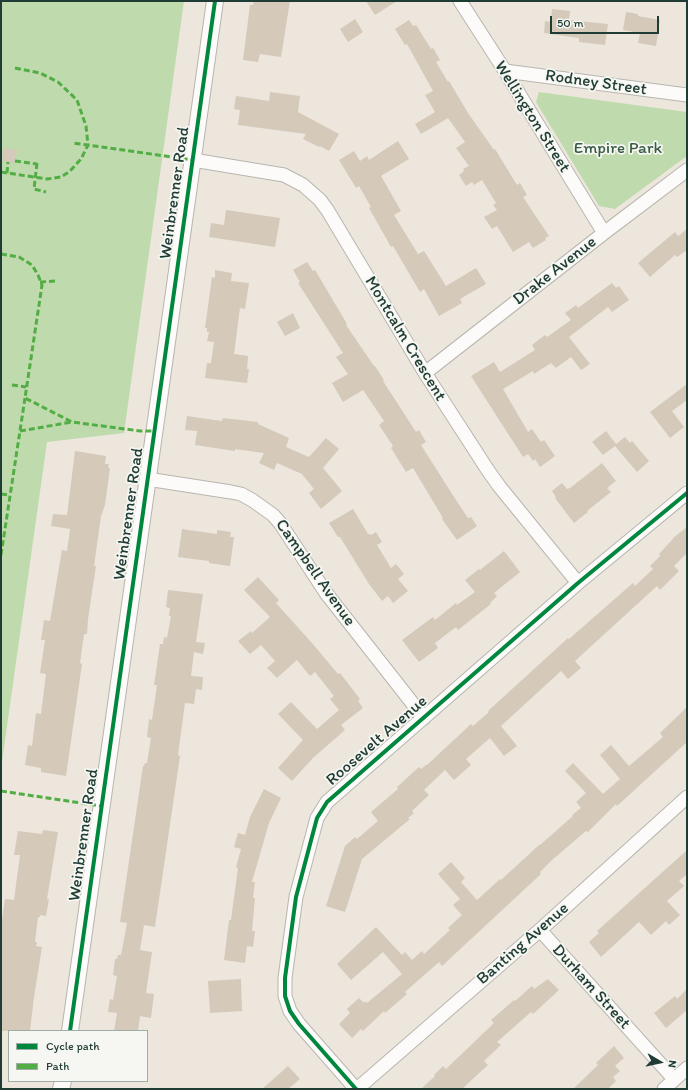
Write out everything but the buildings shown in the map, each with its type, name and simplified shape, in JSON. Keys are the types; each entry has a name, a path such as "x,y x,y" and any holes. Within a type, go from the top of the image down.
{"street":[{"name":"Weinbrenner Road","path":"70,1030 215,1"},
{"name":"Wellington Street","path":"460,1 505,71 604,233"},
{"name":"Rodney Street","path":"505,71 687,95"},
{"name":"Montcalm Crescent","path":"193,160 284,176 294,180 311,192 328,211 425,373 499,486 578,583"},
{"name":"Drake Avenue","path":"425,373 687,170"},
{"name":"Campbell Avenue","path":"147,479 241,494 274,515 326,593 424,718"},
{"name":"Roosevelt Avenue","path":"356,1089 299,1024 290,1011 285,996 285,978 296,897 315,824 322,810 327,802 578,583 687,493"},
{"name":"Banting Avenue","path":"356,1089 540,930 687,797"},
{"name":"Durham Street","path":"540,930 674,1079"},
{"path":"664,1089 687,1068"}],"green space":[{"path":"1,1 184,1 124,433 47,442 1,769"},
{"name":"Empire Park","path":"539,92 687,112 687,156 615,209 599,206 536,102"}],"marked path":[{"path":"15,68 40,73 58,82 77,100 86,126 88,145 73,143"},
{"path":"1,172 47,179 61,177 70,171 81,159 88,145 193,160"},
{"path":"15,161 37,164"},
{"path":"7,173 8,162"},
{"path":"37,163 34,189 46,192"},
{"path":"1,254 19,257 32,265 42,285 25,398 72,422 140,431 154,431"},
{"path":"40,282 56,281"},
{"path":"12,385 26,387"},
{"path":"1,555 25,398"},
{"path":"20,431 72,422"},
{"path":"1,494 10,495"},
{"path":"1,791 101,806"}],"cycle path":[{"path":"70,1030 215,1"},
{"path":"356,1089 299,1024 290,1011 285,996 285,978 296,897 317,818 327,802 578,583 687,493"}]}
